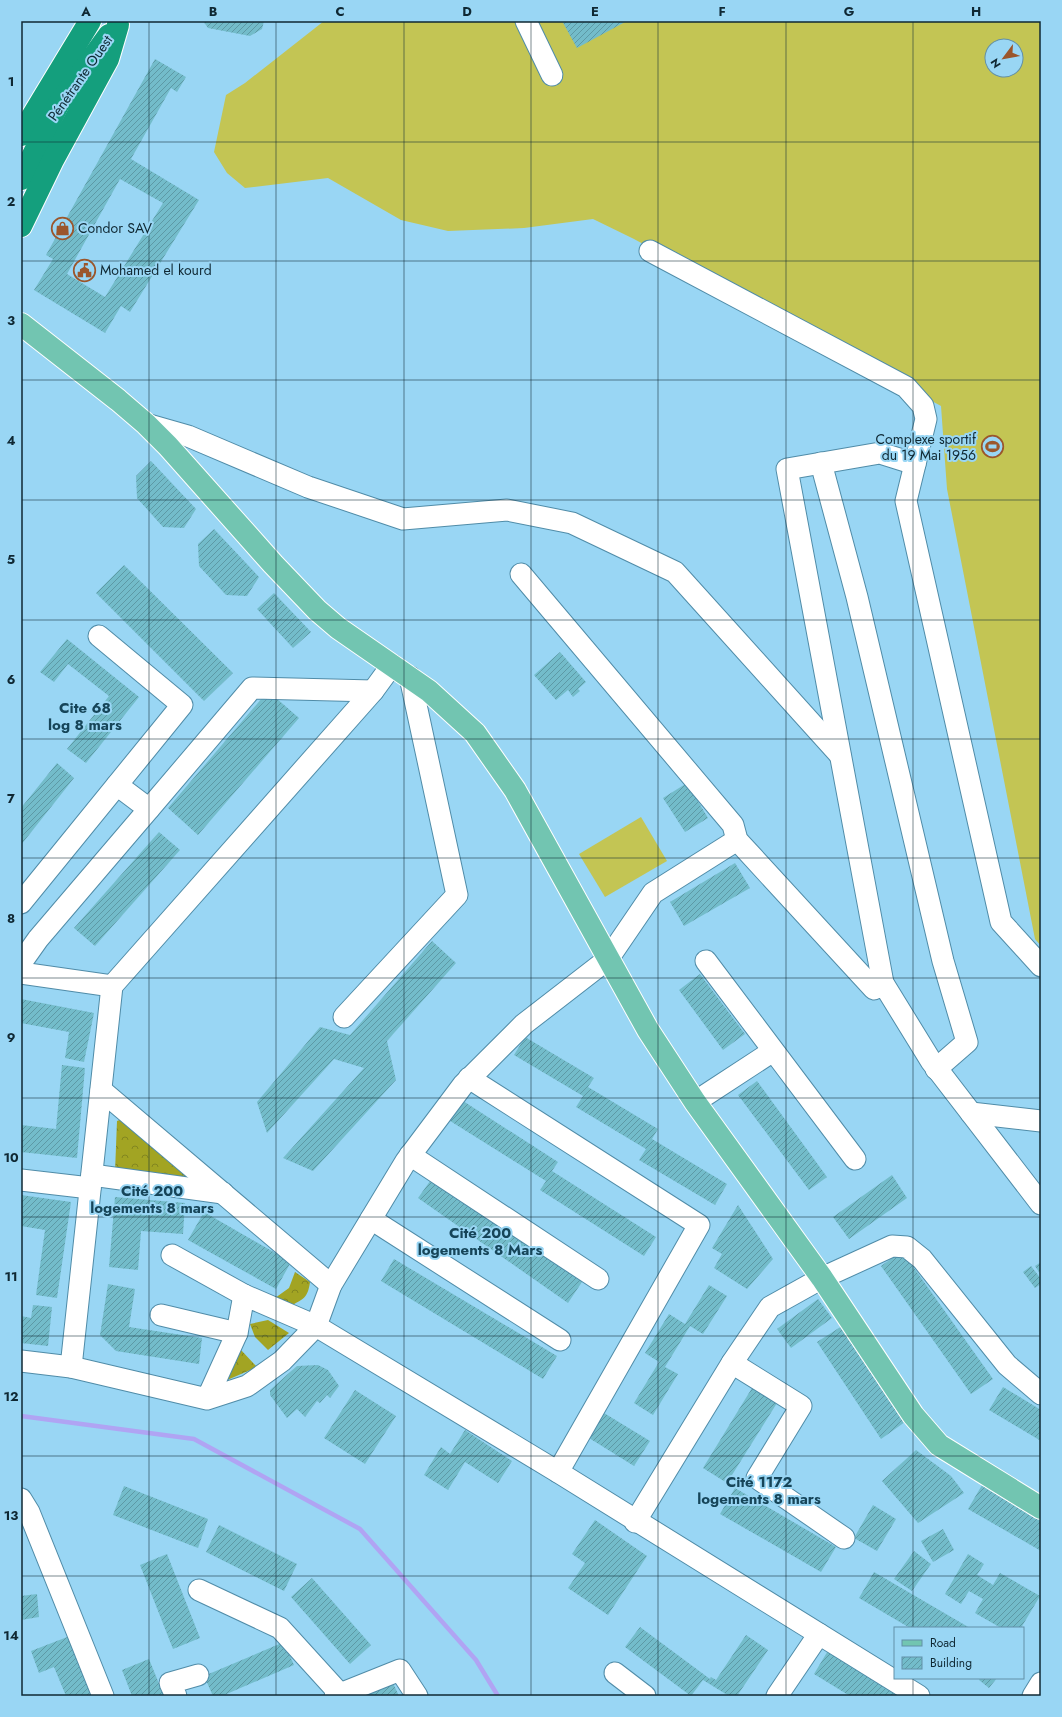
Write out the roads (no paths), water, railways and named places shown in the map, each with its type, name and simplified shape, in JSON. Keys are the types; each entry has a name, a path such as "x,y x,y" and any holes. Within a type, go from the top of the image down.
{"highway":[{"name":"Pénétrante Ouest","path":"21,135 90,21"},
{"name":"Pénétrante Ouest","path":"21,178 58,105 119,23"},
{"path":"21,226 53,160 108,59 119,23"},
{"path":"21,108 43,78 72,49"}],"main road":[{"path":"23,324 146,424 168,446 273,564 317,610 338,628 430,691 475,733 515,790 648,1030 695,1102 822,1278 908,1408 925,1430 939,1444 1041,1508"}],"street":[{"path":"526,21 552,75"},
{"path":"650,251 906,387 923,406 926,420 906,501 1001,922 1041,966"},
{"path":"146,424 188,436 308,487 404,519 507,510 572,523 675,572 840,754"},
{"path":"915,464 880,453 787,469 883,983 936,1069 1041,1204"},
{"path":"820,463 857,597 943,960 967,1042 936,1069"},
{"path":"521,574 733,825 737,840 874,989 883,983"},
{"path":"21,903 182,705 99,636"},
{"path":"71,1367 112,986 373,691 401,671 457,895 344,1017"},
{"path":"21,963 38,939 252,688 373,691"},
{"path":"117,785 149,809"},
{"path":"21,1361 71,1367 174,1390 206,1400 247,1386 282,1361 316,1326 331,1285 410,1155 462,1085 524,1024 608,959 653,893 737,840"},
{"path":"706,961 856,1159"},
{"path":"21,973 112,986"},
{"path":"695,1102 774,1051"},
{"path":"469,1078 698,1225 558,1472"},
{"path":"101,1090 331,1285"},
{"path":"971,1113 1041,1120"},
{"path":"410,1155 598,1279"},
{"path":"21,1180 91,1181 223,1193"},
{"path":"371,1219 560,1340"},
{"path":"636,1522 732,1363 770,1307 822,1278 892,1246 907,1247 922,1259 1007,1365 1041,1394"},
{"path":"172,1255 244,1295 316,1326 558,1472 636,1522 919,1696"},
{"path":"206,1400 237,1333 244,1295"},
{"path":"161,1315 237,1333"},
{"path":"732,1363 801,1406 757,1478 844,1538"},
{"path":"21,1500 29,1512 103,1696"},
{"path":"199,1590 280,1628 338,1695 400,1670 417,1696"},
{"path":"777,1696 819,1634"},
{"path":"615,1673 645,1696"},
{"path":"176,1696 170,1683 198,1675"},
{"path":"1033,1696 1041,1683"}],"waterway":[{"path":"21,1416 194,1439 360,1529 476,1660 498,1696"}],"place":[{"name":"Condor SAV","path":"63,228"},
{"name":"Mohamed el kourd","path":"85,270"},
{"name":"Complexe sportif du 19 Mai 1956","path":"992,447"}],"district":[{"name":"Cite 68 log 8 mars","path":"85,716"},
{"name":"Cité 200 logements 8 mars","path":"152,1200"},
{"name":"Cité 200 logements 8 Mars","path":"480,1242"},
{"name":"Cité 1172 logements 8 mars","path":"759,1490"}]}
